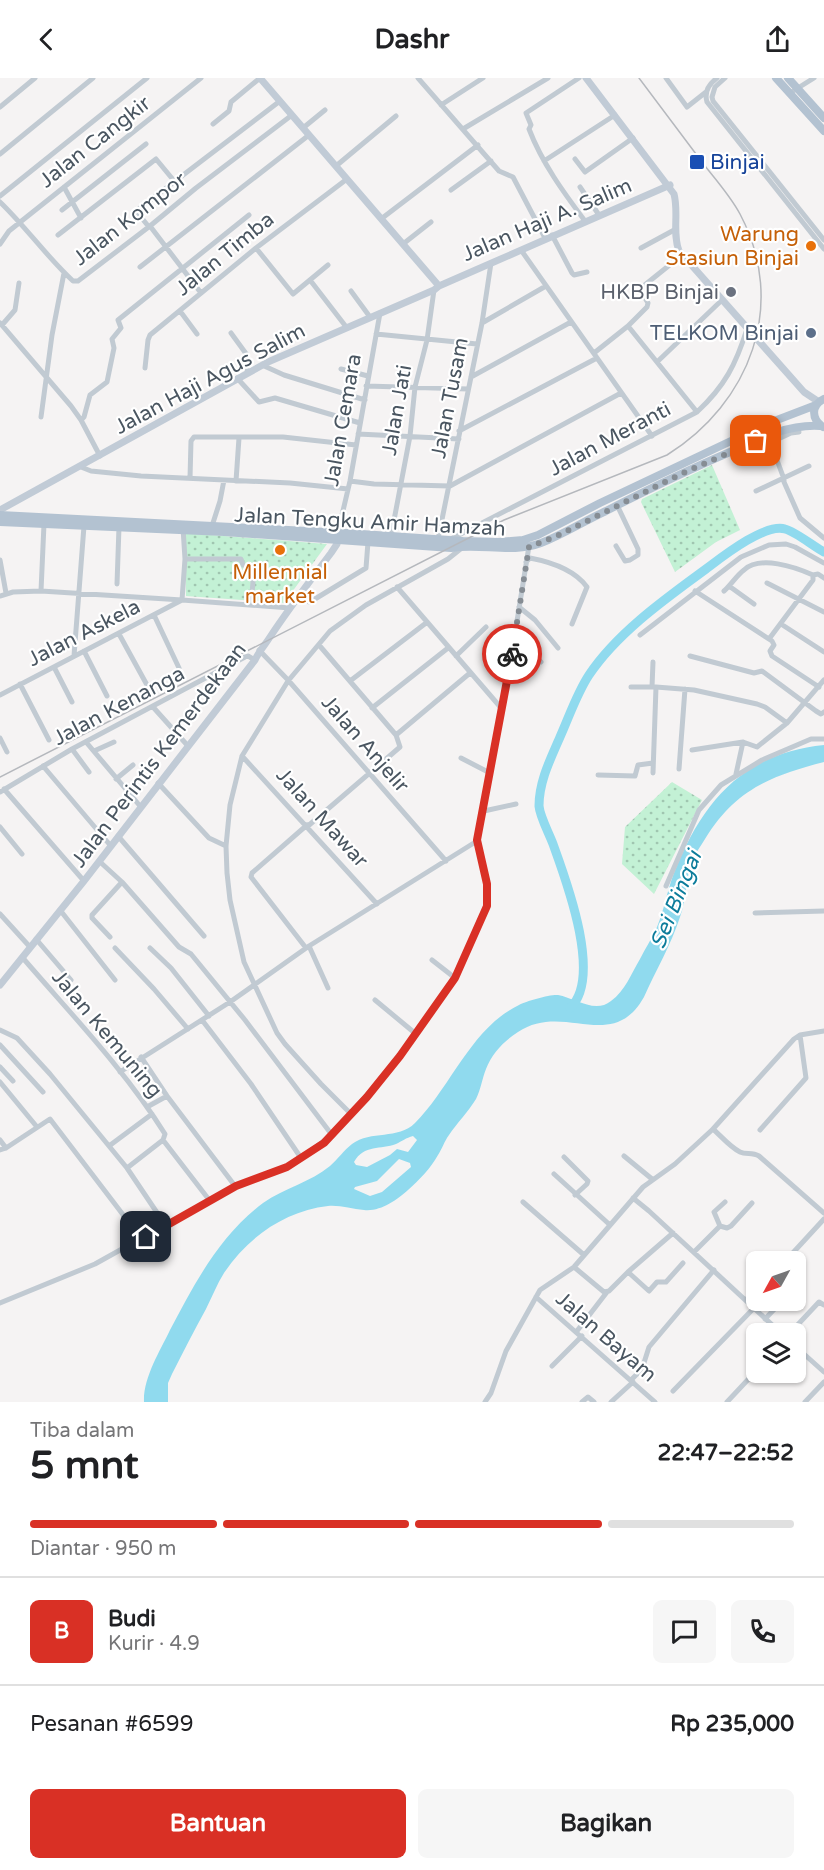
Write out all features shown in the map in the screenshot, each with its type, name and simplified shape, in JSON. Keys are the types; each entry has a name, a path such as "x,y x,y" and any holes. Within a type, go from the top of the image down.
{"main road":[{"path":"776,78 824,118"},
{"path":"788,78 793,90 824,131"},
{"path":"821,401 814,416 822,426"},
{"name":"Jalan Tengku Amir Hamzah","path":"0,512 183,527 338,536 530,542 600,503 821,401"},
{"name":"Jalan Tengku Amir Hamzah","path":"0,522 119,527 212,526 338,536 368,542 451,548 464,546 510,548 557,536 745,445 769,439 795,427 822,426"},
{"path":"741,437 745,445"}],"street":[{"path":"0,106 34,78"},
{"path":"0,154 93,78"},
{"path":"0,196 147,78"},
{"name":"Jalan Cangkir","path":"0,244 9,231 201,78"},
{"path":"213,124 229,111 231,102 260,78 403,244 436,288"},
{"path":"418,78 501,173 513,177 572,273 574,275 587,272"},
{"path":"441,105 483,78"},
{"path":"463,129 548,78"},
{"path":"579,78 526,113 531,125 529,129 531,135 544,161 585,221"},
{"path":"586,78 674,194 677,207 676,243 682,255 804,392 821,401"},
{"path":"666,78 687,107 706,92 710,83 717,78"},
{"path":"725,78 715,87 713,101 824,249"},
{"path":"793,90 814,78"},
{"path":"706,92 707,102 824,240"},
{"path":"201,293 167,247 136,211 280,101"},
{"path":"140,267 306,132 325,110"},
{"name":"Jalan Kompor","path":"0,202 21,222 64,273 73,281 78,281 292,115"},
{"path":"544,161 615,115"},
{"path":"336,166 396,116"},
{"path":"575,159 585,172 633,138"},
{"path":"62,210 146,144"},
{"path":"381,219 478,145"},
{"path":"58,235 156,159 175,182"},
{"path":"451,190 491,161"},
{"name":"Jalan Timba","path":"145,368 149,336 256,248 347,179"},
{"name":"Jalan Haji A. Salim","path":"436,288 669,185"},
{"path":"64,187 81,218"},
{"path":"580,187 599,215"},
{"path":"81,420 84,417 90,395 104,387 107,382 114,348 112,339 121,328 118,320 249,215"},
{"path":"403,244 431,222"},
{"path":"641,248 676,230"},
{"path":"256,248 293,294 328,265"},
{"path":"520,250 652,436"},
{"path":"459,431 595,356 648,305 641,288 682,255"},
{"name":"Jalan Tusam","path":"438,539 482,323 491,263"},
{"path":"41,417 52,335 64,273"},
{"path":"310,280 347,328"},
{"path":"19,283 15,310 1,324 81,420 100,456"},
{"path":"482,323 546,286"},
{"name":"Jalan Haji Agus Salim","path":"0,512 248,372 436,288"},
{"name":"Jalan Jati","path":"391,536 410,436 415,387 427,340 436,288"},
{"path":"351,291 370,317"},
{"path":"657,362 722,300"},
{"path":"180,311 197,334"},
{"name":"Jalan Cemara","path":"338,536 380,313"},
{"path":"471,377 572,322"},
{"path":"628,326 697,412"},
{"name":"Jalan Meranti","path":"450,540 697,412 725,383 739,355 747,329"},
{"path":"231,333 246,355 244,363 248,372"},
{"path":"376,334 477,344"},
{"path":"262,365 284,375 365,400"},
{"path":"341,369 368,376"},
{"path":"237,378 259,402 276,398 360,423"},
{"path":"366,387 468,389"},
{"path":"350,482 450,486 621,393"},
{"path":"744,455 769,439 799,432"},
{"path":"358,434 459,439"},
{"path":"190,478 192,439 283,437 356,445"},
{"path":"236,481 239,438"},
{"path":"769,439 800,518 824,538"},
{"path":"756,491 809,466"},
{"path":"81,467 91,471 290,483 348,489"},
{"path":"212,526 224,480"},
{"path":"616,546 625,561 638,555 638,549 617,506"},
{"path":"41,591 44,524"},
{"path":"74,656 84,526"},
{"path":"117,584 119,527"},
{"path":"182,600 185,559 183,527"},
{"name":"Jalan Perintis Kemerdekaan","path":"2,979 84,881 255,660 296,599 332,554 338,536"},
{"path":"296,599 310,602 366,568 368,542"},
{"path":"0,1303 95,1264 236,1186 287,1167 301,1158 332,1136 416,1034 455,978 487,906 487,884 477,840 530,542"},
{"path":"640,635 741,557 769,545 786,544 824,562"},
{"path":"351,1114 321,1084 277,1033 244,962 229,891 226,846 228,813 242,756 288,681 330,631 366,605 448,559 464,546"},
{"path":"526,562 530,558 546,561 563,568 587,587 572,624"},
{"path":"185,559 241,559 243,565 251,569 253,582 251,605"},
{"path":"0,560 3,595"},
{"path":"724,591 744,570 757,562 766,561 813,575 818,574 824,578"},
{"path":"768,639 813,580 813,575"},
{"path":"767,583 824,612"},
{"path":"729,586 754,604"},
{"path":"397,587 502,709"},
{"name":"Jalan Askela","path":"3,595 41,591 290,608"},
{"path":"695,591 768,639 774,644 770,651 772,656 819,687"},
{"name":"Jalan Askela","path":"0,694 182,600"},
{"path":"519,607 535,620 558,648"},
{"path":"154,615 179,668"},
{"path":"350,681 426,622"},
{"path":"781,624 824,652"},
{"path":"456,656 486,627"},
{"path":"119,634 147,685"},
{"path":"514,640 541,662"},
{"path":"319,645 396,735 400,747 281,845 252,873 251,877 308,947 328,988"},
{"path":"372,708 448,648"},
{"path":"84,651 107,696"},
{"name":"Jalan Anjelir","path":"259,651 446,861"},
{"name":"Jalan Kenanga","path":"2,790 72,749 245,657 248,656 255,660"},
{"path":"690,656 754,674 762,671 820,714 824,712"},
{"path":"652,773 653,662"},
{"path":"54,667 72,702"},
{"path":"396,735 470,674"},
{"path":"692,750 743,742 757,747 787,723 824,680"},
{"path":"20,684 49,740"},
{"path":"631,687 685,689 757,704 787,723"},
{"path":"679,769 685,689"},
{"path":"153,707 188,746"},
{"path":"0,738 7,752"},
{"path":"666,886 699,810 721,785 762,760 811,740 824,739"},
{"path":"86,742 140,806"},
{"path":"94,751 114,742"},
{"path":"736,774 743,742"},
{"path":"72,749 89,772"},
{"name":"Jalan Mawar","path":"242,756 377,904"},
{"path":"461,758 490,772"},
{"path":"598,775 635,776 639,764 653,763"},
{"path":"116,778 133,765"},
{"path":"43,766 110,845"},
{"path":"158,783 209,838 226,846"},
{"path":"2,790 84,881"},
{"path":"483,811 516,804"},
{"path":"0,827 22,854"},
{"path":"118,836 204,936"},
{"path":"120,1072 209,1016 308,947 477,840"},
{"path":"99,861 122,882 179,947 191,954 332,1136"},
{"path":"110,937 92,918 92,915 122,882"},
{"path":"60,910 115,980"},
{"path":"755,913 824,911"},
{"path":"0,914 30,947"},
{"path":"36,939 71,980"},
{"path":"115,948 188,1029"},
{"path":"150,948 171,968 209,1016"},
{"name":"Jalan Kemuning","path":"22,957 147,1107 164,1137 210,1201"},
{"path":"432,960 455,978"},
{"path":"375,1000 416,1034"},
{"path":"202,1020 263,1101 301,1158"},
{"path":"0,1030 17,1038 50,1074 127,1168 166,1226"},
{"path":"485,1402 491,1393 506,1351 536,1297 547,1284 574,1266 633,1198 652,1179 675,1164 712,1129 781,1052 800,1035 824,1031"},
{"path":"760,1130 806,1078 800,1035"},
{"path":"0,1045 43,1092"},
{"path":"141,1058 236,1186"},
{"path":"0,1067 13,1081"},
{"path":"0,1082 37,1127"},
{"path":"147,1107 167,1096"},
{"path":"109,1146 152,1114"},
{"path":"0,1140 3,1149 50,1119 124,1216 130,1216 146,1237"},
{"path":"712,1129 743,1153 751,1152 759,1156 824,1213"},
{"path":"127,1168 164,1137"},
{"path":"624,1156 652,1179"},
{"path":"564,1157 588,1181 587,1185 575,1195"},
{"path":"554,1174 610,1225"},
{"path":"633,1198 746,1300"},
{"path":"524,1202 584,1255"},
{"path":"720,1226 714,1212 724,1202"},
{"path":"720,1226 727,1228 731,1226 752,1203"},
{"path":"795,1251 824,1219"},
{"path":"694,1252 720,1226"},
{"path":"577,1331 607,1292 673,1233"},
{"path":"628,1272 649,1291 657,1282 666,1282 683,1263"},
{"path":"574,1266 607,1292"},
{"path":"611,1402 642,1369 649,1347 714,1270"},
{"name":"Jalan Bayam","path":"536,1297 655,1402"},
{"path":"799,1323 819,1302 824,1305"},
{"path":"673,1391 751,1311"},
{"path":"757,1311 770,1323"},
{"path":"765,1319 773,1311"},
{"path":"552,1366 582,1336"},
{"path":"806,1356 824,1372"},
{"path":"727,1402 746,1382"},
{"path":"805,1402 824,1382"},
{"path":"643,1402 644,1392"},
{"path":"582,1402 588,1396 594,1402"}],"green space":[{"path":"712,465 740,530 716,542 675,572 641,502 642,499"},
{"path":"185,533 327,544 284,603 186,596"},
{"path":"672,782 702,800 654,894 622,864 625,827"}],"water":[{"name":"Sei Bingai","path":"824,745 824,762 787,773 756,787 729,808 717,822 693,859 682,910 668,947 644,997 631,1014 617,1022 602,1025 553,1021 535,1024 518,1032 503,1043 495,1053 486,1069 476,1099 449,1135 432,1165 404,1194 388,1205 370,1210 332,1206 312,1209 283,1220 256,1237 234,1260 219,1282 168,1383 168,1402 144,1402 146,1384 170,1330 209,1261 233,1230 263,1203 323,1172 349,1146 359,1140 401,1131 415,1123 428,1109 474,1043 502,1015 519,1005 550,996 558,995 592,1006 605,1005 616,997 627,982 655,931 685,847 712,803 748,770 770,758 795,750","holes":["413,1136 417,1140 408,1152 397,1149 367,1167 356,1165 354,1162 363,1152 390,1146","399,1159 410,1163 411,1167 382,1192 370,1196 354,1189 377,1181"]}],"waterway":[{"path":"570,1008 579,994 583,975 583,952 573,904 539,806 546,770 585,682 613,645 643,618 674,592 755,536 766,531 785,529 824,552"}],"railway":[{"path":"0,777 504,520 667,455 696,433 720,408 739,380 753,349 760,317 761,283 754,248 740,214 724,189 639,78"}],"way so far":[{"path":"512,654 529,547 557,536 683,473 756,441"}],"place":[{"name":"Binjai","path":"697,162"},
{"name":"Warung Stasiun Binjai","path":"811,246"},
{"name":"HKBP Binjai","path":"731,292"},
{"name":"TELKOM Binjai","path":"811,333"},
{"name":"Millennial market","path":"280,550"}],"route":[{"path":"146,1237 236,1186 287,1167 324,1143 367,1097 400,1056 455,978 487,906 487,884 477,840 512,654"}]}
